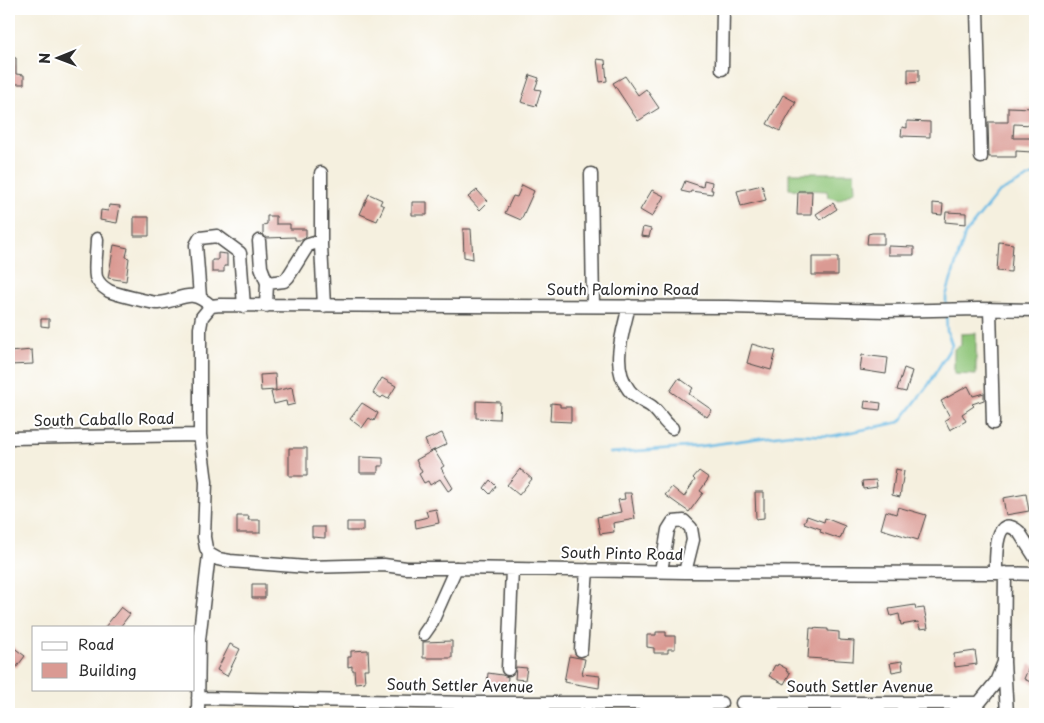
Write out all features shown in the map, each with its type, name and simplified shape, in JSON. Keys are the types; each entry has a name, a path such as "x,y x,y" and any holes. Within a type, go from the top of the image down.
{"street":[{"path":"722,69 723,9"},
{"path":"977,9 981,156"},
{"path":"321,173 321,245 324,306"},
{"path":"590,174 593,306"},
{"path":"200,297 196,245 200,238 217,236 240,253 244,306"},
{"path":"97,238 96,277 100,284 110,291 158,303 188,296 200,297 211,306 202,317 200,328 200,435 206,482 204,537 209,554 199,640 198,714"},
{"path":"259,241 260,267 268,283 266,306"},
{"path":"268,283 284,281 308,245 318,242 321,245"},
{"name":"South Palomino Road","path":"211,306 728,306 886,311 1035,310"},
{"path":"629,306 619,351 620,373 629,390 652,407 667,426 672,428"},
{"path":"990,309 993,423"},
{"name":"South Caballo Road","path":"9,438 200,435"},
{"path":"661,571 668,530 673,522 684,521 691,528 692,540 685,572"},
{"path":"1007,714 1001,573 997,541 1001,530 1004,528 1015,529 1019,532 1035,557"},
{"name":"South Pinto Road","path":"209,554 218,559 230,561 307,567 384,565 406,568 685,572 1035,574"},
{"path":"424,634 431,624 456,568"},
{"path":"508,669 512,569"},
{"path":"581,650 587,570"},
{"name":"South Settler Avenue","path":"742,703 979,703 996,682 1004,662"},
{"name":"South Settler Avenue","path":"198,698 473,709 720,703"}],"green space":[{"path":"789,173 854,173 855,191 839,200 828,197 827,191 789,189"},
{"path":"976,333 976,375 954,374 954,349 961,345 961,334"}],"building":[{"path":"9,57 16,58 16,74 24,75 24,84 9,84"},
{"path":"597,59 605,60 607,81 600,82"},
{"path":"908,69 919,69 919,82 908,83"},
{"path":"530,75 539,78 535,89 541,90 536,106 521,102"},
{"path":"625,76 638,95 646,89 659,108 638,121 613,83"},
{"path":"783,95 796,102 780,131 767,124"},
{"path":"1008,107 1033,108 1033,125 1014,124 1013,138 1032,138 1032,152 1016,151 1016,157 989,157 988,122 1008,122"},
{"path":"907,121 930,122 930,137 901,136 902,127 907,128"},
{"path":"704,180 712,182 712,194 681,191 685,181 703,187"},
{"path":"522,185 534,191 521,220 505,213 513,196 517,197"},
{"path":"762,185 766,200 741,206 737,191"},
{"path":"477,190 488,202 480,210 468,197"},
{"path":"652,190 664,196 652,217 640,210"},
{"path":"798,191 812,191 811,215 797,215"},
{"path":"369,194 382,200 380,204 384,206 377,221 360,214"},
{"path":"412,202 427,202 427,215 412,215"},
{"path":"833,203 837,209 820,220 816,214"},
{"path":"933,203 943,204 942,215 933,214"},
{"path":"109,205 120,206 117,223 100,220 101,210 108,211"},
{"path":"946,212 966,213 966,224 945,222"},
{"path":"267,216 276,216 276,224 290,224 290,229 306,229 306,237 302,240 295,240 295,237 266,238 263,234 263,225 267,224"},
{"path":"134,217 149,217 149,236 134,236"},
{"path":"643,227 651,229 649,237 641,236"},
{"path":"463,229 471,229 473,259 464,257"},
{"path":"884,233 884,244 867,244 868,234"},
{"path":"999,242 1013,244 1011,272 997,271"},
{"path":"114,245 128,248 126,257 129,258 126,281 108,278"},
{"path":"888,246 914,247 914,255 888,255"},
{"path":"218,253 227,254 227,266 224,266 224,272 212,272 212,260 218,260"},
{"path":"812,257 838,257 838,275 812,275"},
{"path":"41,319 49,319 49,327 41,326"},
{"path":"752,344 776,351 771,370 747,363"},
{"path":"32,350 33,364 9,365 9,352"},
{"path":"862,355 888,358 886,374 860,370"},
{"path":"904,368 912,371 906,392 897,390"},
{"path":"275,374 276,390 261,391 260,375"},
{"path":"382,378 396,386 388,399 383,396 381,398 373,393"},
{"path":"679,378 693,388 689,394 712,410 707,417 670,391"},
{"path":"968,386 973,396 984,393 984,400 972,404 974,406 962,414 966,421 950,430 945,420 950,417 941,401"},
{"path":"292,387 295,404 287,406 286,401 274,404 271,392"},
{"path":"476,401 500,402 499,419 476,418"},
{"path":"865,401 881,403 880,410 864,408"},
{"path":"362,403 378,413 374,421 369,418 362,428 350,419"},
{"path":"551,403 560,404 560,407 571,407 571,422 550,421"},
{"path":"442,433 447,444 430,452 425,440"},
{"path":"289,448 307,448 307,476 289,476"},
{"path":"434,450 444,466 441,468 453,488 448,491 440,479 430,485 428,481 424,483 419,474 422,472 416,460"},
{"path":"360,457 383,458 383,466 378,466 378,473 360,473"},
{"path":"520,469 532,479 519,495 507,485"},
{"path":"896,469 904,471 900,497 892,495"},
{"path":"699,471 709,478 700,491 703,493 689,512 665,495 672,487 684,497 695,480 693,478"},
{"path":"490,480 496,486 490,494 484,488"},
{"path":"876,480 877,487 863,489 862,481"},
{"path":"755,492 764,492 764,518 756,519"},
{"path":"624,493 631,493 635,519 613,523 614,532 600,534 597,517 621,512 618,500 625,499"},
{"path":"1026,494 1029,511 1006,515 1003,498"},
{"path":"898,507 926,515 918,540 881,529 886,511 896,514"},
{"path":"436,509 439,523 416,528 415,520 428,517 426,511"},
{"path":"237,516 249,516 248,520 260,520 260,533 237,533"},
{"path":"807,516 824,522 825,518 845,526 840,539 820,532 821,529 804,523"},
{"path":"347,522 363,522 363,531 347,531"},
{"path":"312,527 325,527 325,538 312,537"},
{"path":"252,584 265,584 265,598 252,598"},
{"path":"915,605 916,609 924,608 928,628 920,629 918,622 901,625 899,614 891,616 889,609"},
{"path":"121,607 130,614 121,626 106,626"},
{"path":"810,628 839,632 839,640 854,641 853,661 808,658"},
{"path":"656,632 666,632 666,636 675,636 675,649 668,649 668,653 654,653 654,648 647,647 647,635 656,635"},
{"path":"452,641 452,658 423,658 423,642"},
{"path":"9,644 25,656 16,668 9,663"},
{"path":"230,644 240,649 227,676 217,670"},
{"path":"368,650 369,669 364,669 365,682 355,683 354,670 352,670 352,666 348,667 348,657 351,657 351,651"},
{"path":"975,651 977,664 955,667 954,654"},
{"path":"569,656 585,659 582,674 600,676 599,688 564,682"},
{"path":"902,661 903,670 892,672 890,663"},
{"path":"778,664 790,673 784,684 769,676 775,665 777,666"},
{"path":"1030,664 1035,666 1035,684 1024,679"},
{"path":"516,667 527,668 525,680 515,679"},
{"path":"488,673 508,677 507,686 487,684"}],"waterway":[{"path":"946,305 946,296 965,234 998,193 1035,174"},
{"path":"610,453 701,446 790,434 832,436 900,422 929,384 952,345 947,331 946,313"}]}
